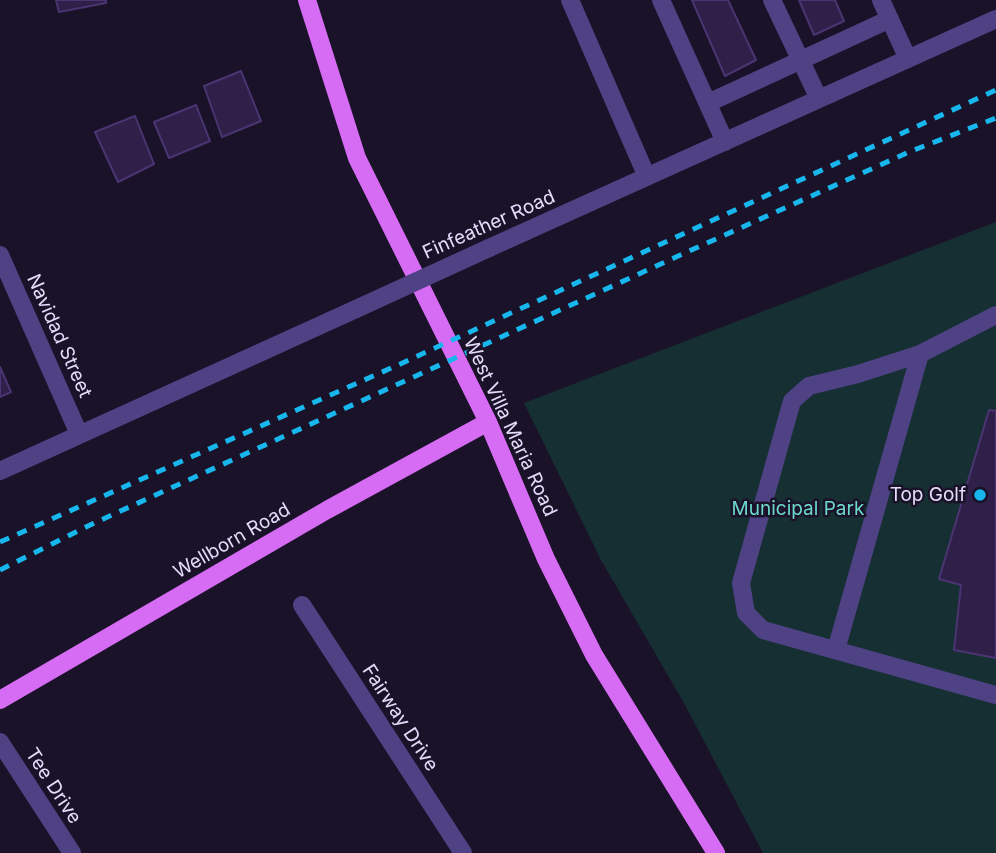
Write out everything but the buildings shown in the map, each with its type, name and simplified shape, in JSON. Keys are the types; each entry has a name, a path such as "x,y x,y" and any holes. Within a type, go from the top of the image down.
{"main road":[{"name":"West Villa Maria Road","path":"307,0 357,158 488,422 546,559 594,655 716,853"},
{"name":"Wellborn Road","path":"0,700 327,510 488,422"}],"street":[{"path":"570,0 647,177"},
{"path":"661,0 725,142"},
{"path":"772,0 819,99"},
{"path":"881,0 908,59"},
{"path":"708,103 890,19"},
{"name":"Finfeather Road","path":"0,471 996,19"},
{"name":"Navidad Street","path":"0,255 79,434"},
{"path":"996,315 919,354 809,386 792,401 741,583 746,613 763,630 996,695"},
{"path":"835,650 919,354"},
{"name":"Fairway Drive","path":"302,605 463,853"},
{"name":"Tee Drive","path":"0,742 72,853"}],"green space":[{"name":"Municipal Park","path":"996,222 996,853 763,853 684,703 601,560 524,403"}],"railway":[{"path":"0,542 398,365 996,90"},
{"path":"0,570 90,525 676,257 909,152 996,118"}],"place":[{"name":"Top Golf","path":"980,495"}]}
